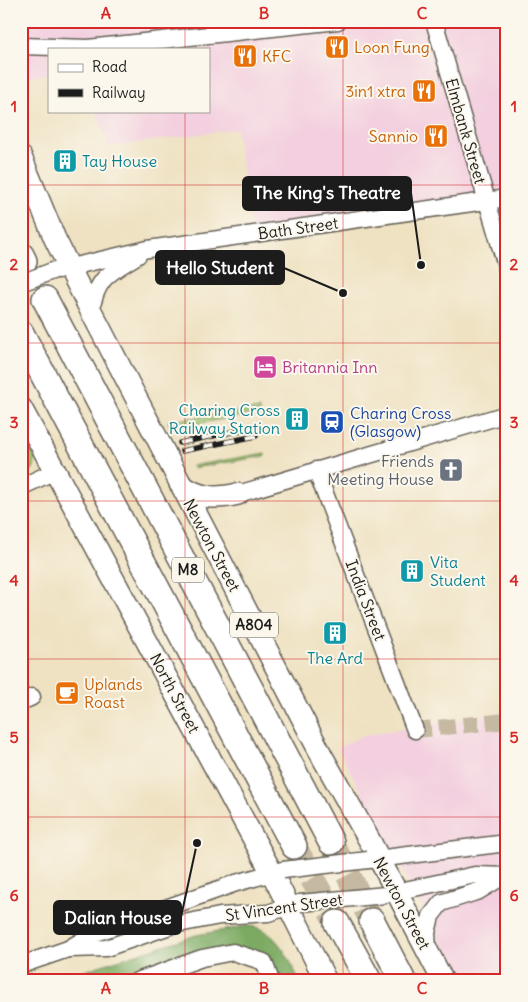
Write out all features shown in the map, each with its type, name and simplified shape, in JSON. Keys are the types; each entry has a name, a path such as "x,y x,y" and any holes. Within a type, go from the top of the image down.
{"highway":[{"name":"M8","path":"45,299 330,842"},
{"name":"M8","path":"21,333 294,846"},
{"path":"372,920 403,981"},
{"path":"337,924 369,981"},
{"path":"350,948 359,981"}],"main road":[{"name":"Newton Street","path":"21,157 55,239 62,269 91,311 319,749 373,859 443,981"},
{"name":"North Street","path":"21,408 277,872 294,906 324,980"},
{"path":"180,484 196,495 210,498 238,494"},
{"path":"210,541 211,524 214,516 238,494"}],"street":[{"path":"23,43 88,48 338,21"},
{"name":"Elmbank Street","path":"434,21 507,269"},
{"name":"Bath Street","path":"22,266 62,269 148,249 507,198"},
{"name":"Bath Street","path":"91,311 94,293 101,280 148,249"},
{"path":"238,494 507,414"},
{"path":"21,487 55,470"},
{"name":"India Street","path":"316,470 415,730"},
{"name":"St Vincent Street","path":"21,965 68,949 93,934 236,883 277,872 507,843"},
{"name":"St Vincent Street","path":"68,949 106,948 173,925 220,916 268,913 294,906 391,893 475,875 504,876"},
{"name":"St Vincent Street","path":"428,953 427,933 431,916 436,907 450,898 479,891 504,876"},
{"path":"137,981 202,958 233,952 264,962 271,981"}],"shaded area":[{"path":"21,21 507,21 507,198 252,235 236,129 109,147 96,112 210,112 210,48 48,48 48,74 21,78"},
{"path":"507,712 507,981 461,981 338,748 362,736"}],"green space":[{"path":"259,409 260,413 171,428 168,421"},
{"path":"21,426 36,459 33,469 24,477 21,474"},
{"path":"265,453 265,456 193,468 192,466"},
{"path":"247,926 256,927 272,936 289,959 297,976 295,981 275,981 243,949 166,963 118,981 36,981 83,971 196,935"}],"tunnel":[{"path":"415,730 507,721"},
{"path":"331,842 372,921"},
{"path":"294,846 337,923"}],"railway":[{"path":"180,443 255,427"},
{"path":"182,451 256,436"}],"place":[{"name":"Loon Fung","path":"337,47"},
{"name":"KFC","path":"245,56"},
{"name":"3in1 xtra","path":"424,91"},
{"name":"Sannio","path":"436,136"},
{"name":"Tay House","path":"65,161"},
{"name":"The King's Theatre","path":"421,265"},
{"name":"Hello Student","path":"343,293"},
{"name":"Britannia Inn","path":"265,367"},
{"name":"Charing Cross Railway Station","path":"297,419"},
{"name":"Charing Cross (Glasgow)","path":"332,422"},
{"name":"Friends Meeting House","path":"451,470"},
{"name":"Vita Student","path":"412,571"},
{"name":"The Ard","path":"335,633"},
{"name":"Uplands Roast","path":"67,693"},
{"name":"Dalian House","path":"197,843"}]}
